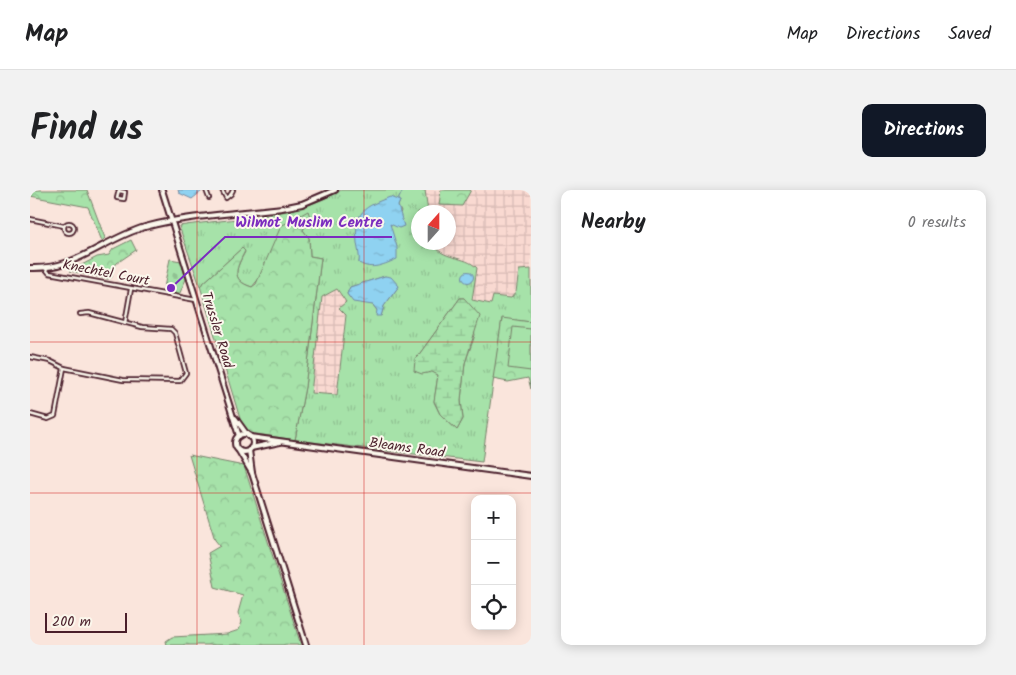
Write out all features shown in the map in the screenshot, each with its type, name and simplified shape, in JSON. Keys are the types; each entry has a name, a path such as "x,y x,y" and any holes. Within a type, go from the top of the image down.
{"main road":[{"name":"Trussler Road","path":"162,190 240,436"},
{"path":"30,268 45,268 82,258 141,228 172,222 282,208 302,204 335,190"},
{"name":"Trussler Road","path":"235,418 249,437"},
{"path":"252,473 235,443 240,436 249,437 252,443 250,449 252,473 306,645"},
{"name":"Bleams Road","path":"249,437 531,476"},
{"name":"Bleams Road","path":"250,449 280,442"},
{"path":"238,450 244,452 250,449"}],"street":[{"path":"206,190 209,198"},
{"path":"222,190 226,198 232,194 233,190"},
{"path":"30,219 64,226 71,223 74,230 67,233 64,226"},
{"name":"Knechtel Court","path":"45,268 49,272 196,300"},
{"path":"125,323 131,289"},
{"path":"30,357 50,361 64,368 123,380 184,379 186,373 173,330 125,323 89,314 80,314"},
{"path":"30,414 48,419 55,416 64,368"}],"shaded area":[{"path":"425,190 441,190 440,205 427,205"},
{"path":"471,190 522,190 531,194 531,269 519,270 514,296 511,298 493,296 491,304 472,300 472,263 450,257 438,250 456,250 456,205 440,205"},
{"path":"337,289 346,302 337,396 310,393 322,297"}],"green space":[{"path":"30,190 87,190 105,238 102,241 88,207 30,196"},
{"path":"341,190 425,190 427,205 411,205 411,250 438,250 466,261 477,268 472,300 491,304 493,296 511,298 516,292 519,270 531,269 531,322 502,319 482,462 295,440 305,387 321,258 310,256 309,238 303,230 310,217 252,287 240,281 238,277 239,263 245,252 242,248 200,286 179,226 263,216 304,206","holes":["400,201 398,206 401,212 390,223 390,229 397,247 359,263 360,257","385,276 399,286 384,306 381,316 373,305 350,298 347,294 350,287","337,289 346,302 339,308 346,315 337,395 311,393 322,297","460,298 464,298 475,335 465,363 461,400 463,419 457,430 440,414 434,402 438,375 415,360"]},
{"path":"441,190 471,190 462,206 439,205"},
{"path":"308,211 310,217 303,230 309,238 310,256 321,258 305,387 295,440 244,432 200,286 242,248 245,251 239,262 238,277 240,281 252,287 256,284 281,226"},
{"path":"131,240 136,250 117,263 111,271 112,277 108,279 70,271 97,257 109,255 113,249"},
{"path":"170,259 181,261 186,279 179,295 163,292"},
{"path":"460,298 464,298 480,316 465,363 461,400 463,419 457,430 440,414 434,401 438,375 432,372 422,374 414,371 415,360"},
{"path":"502,318 531,322 531,389 528,378 508,382 493,379"},
{"path":"513,327 531,329 531,371 508,368"},
{"path":"189,455 244,466 301,645 167,645 166,641 172,637 227,634 239,630 242,622 238,613 243,595 215,587 208,553 220,546 215,540"}],"water":[{"path":"178,190 202,191 192,199 179,193"},
{"path":"390,197 400,201 398,206 404,226 399,228 390,224 397,247 397,259 374,267 359,263 356,232 359,217 373,204"},
{"path":"468,271 474,277 468,283 462,277"},
{"path":"385,276 391,277 399,286 384,306 381,316 376,316 377,310 373,305 353,302 347,294 350,287"}],"waterway":[{"path":"398,200 403,190"}],"place":[{"name":"Wilmot Muslim Centre","path":"171,288"}]}
